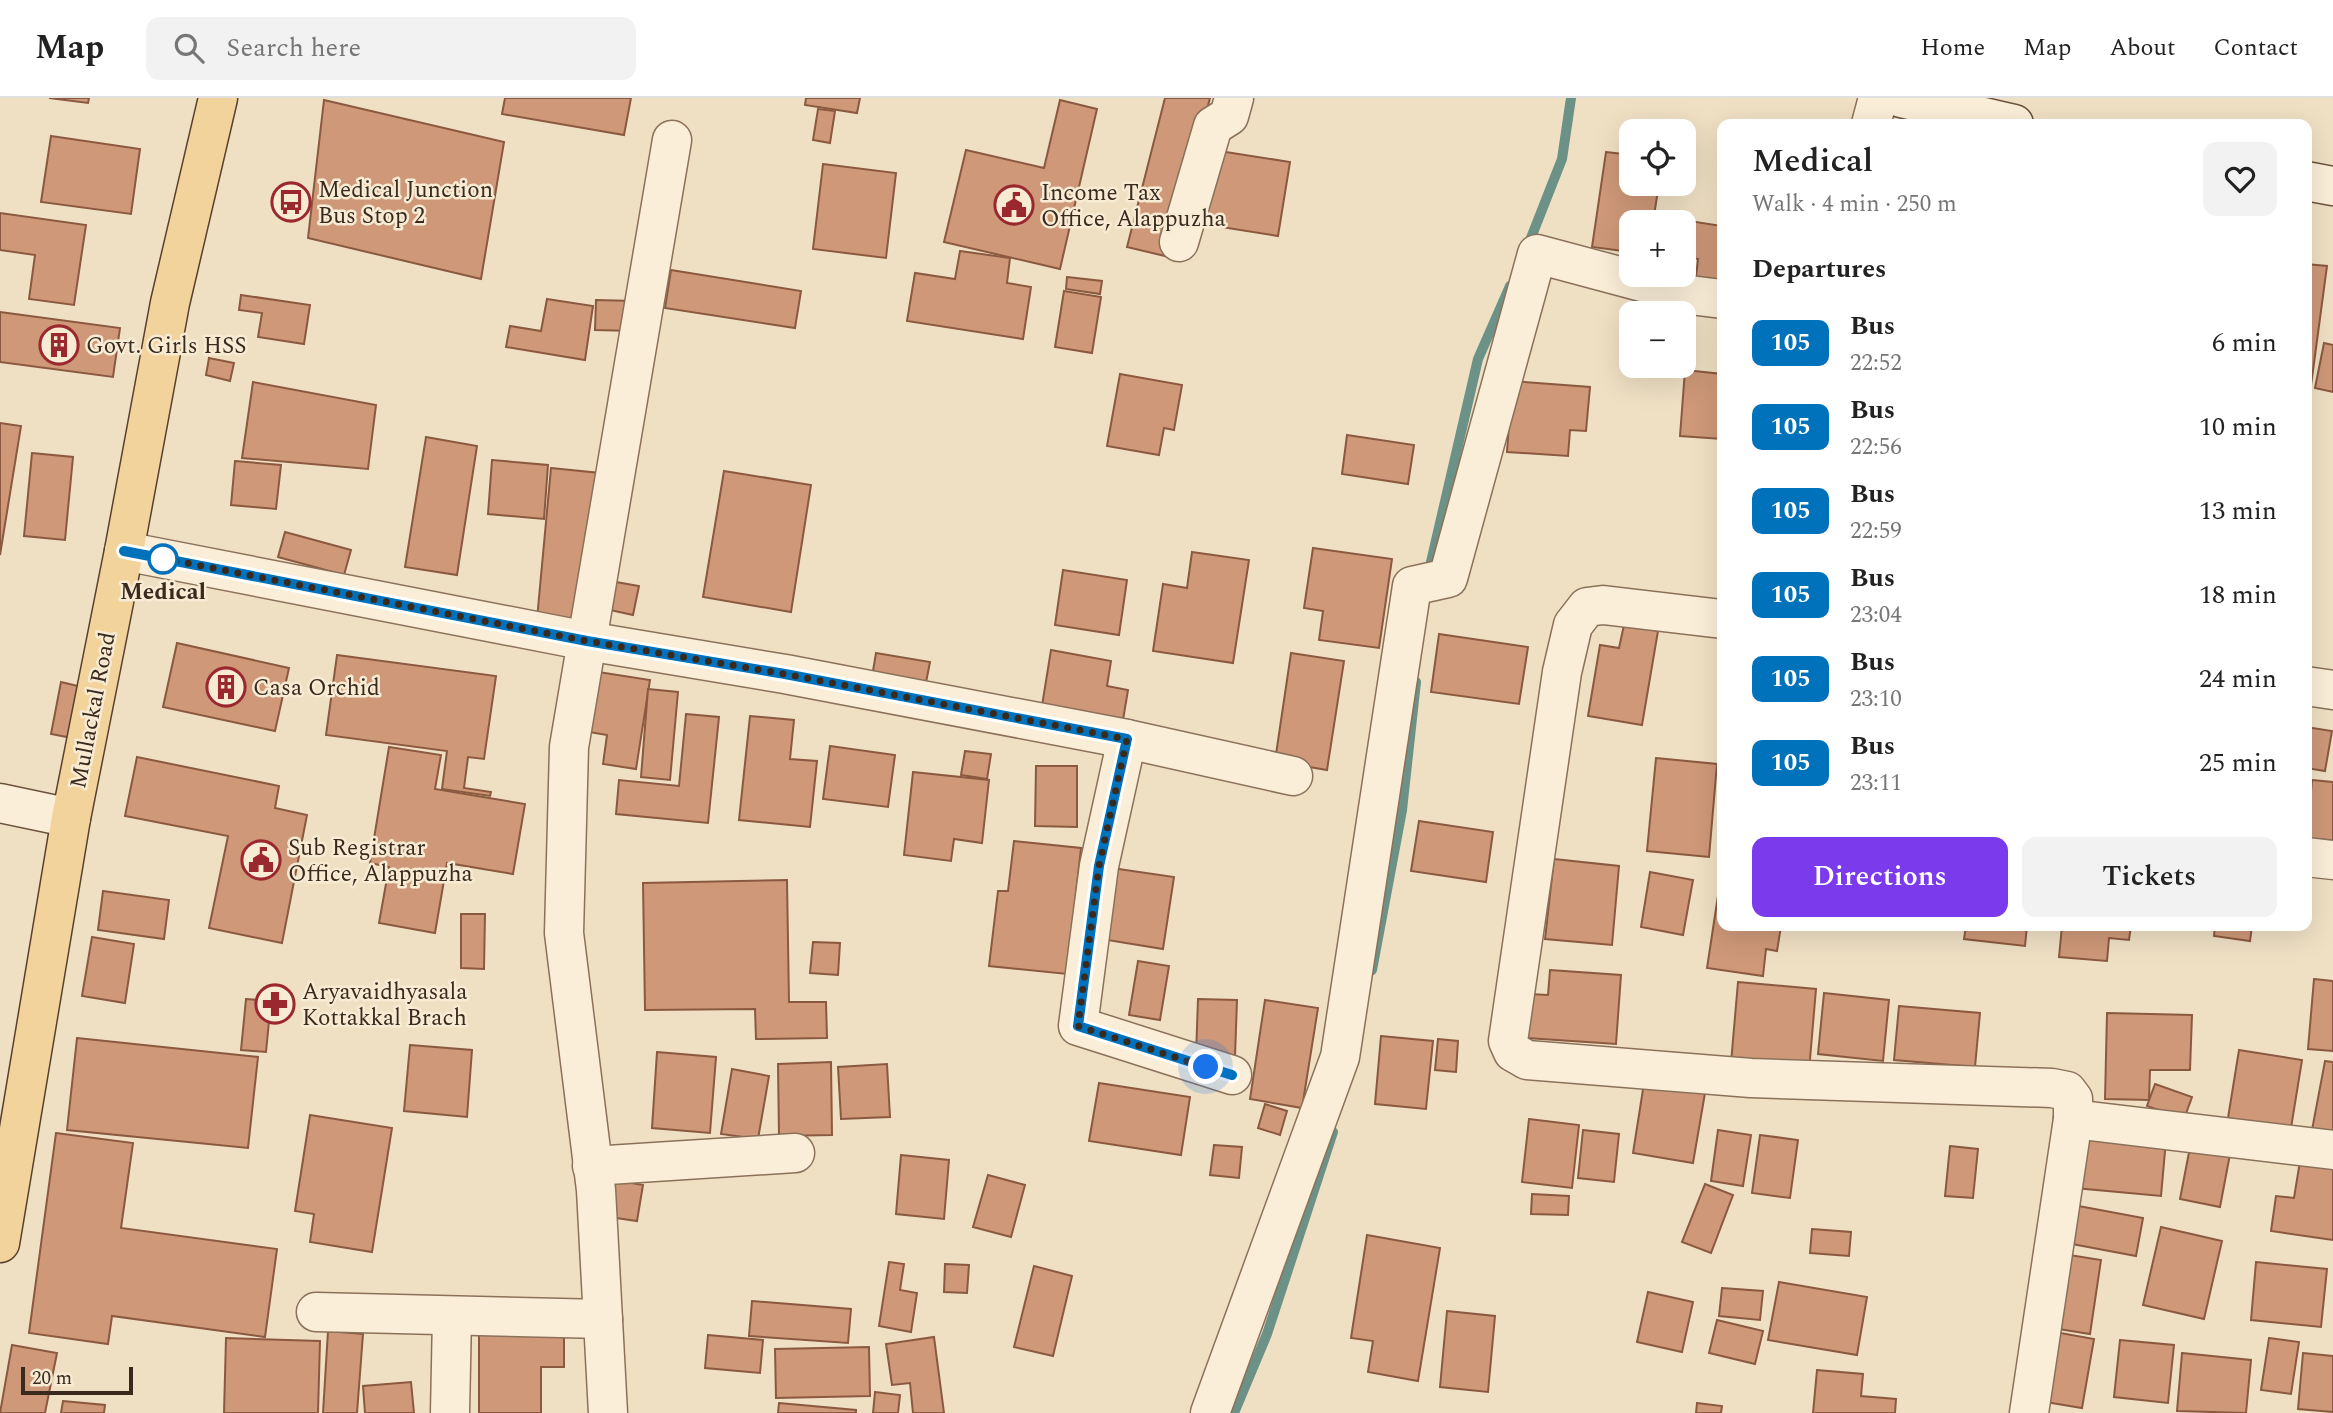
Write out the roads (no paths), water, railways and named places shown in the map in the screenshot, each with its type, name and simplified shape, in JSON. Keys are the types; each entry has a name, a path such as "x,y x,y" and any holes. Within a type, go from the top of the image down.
{"main road":[{"name":"Mullackal Road","path":"0,1243 71,818 170,303 218,98"}],"street":[{"path":"1180,243 1213,126 1228,116 1234,98"},
{"path":"1872,119 1878,98"},
{"path":"1901,98 1992,119"},
{"path":"608,1413 596,1189 564,933 569,747 672,140"},
{"path":"2312,182 2333,186"},
{"path":"1209,1413 1340,1057 1430,582 1537,254 1690,295 1717,298"},
{"path":"124,551 587,641 785,674 1127,739 1293,776"},
{"path":"1717,619 1603,605 1587,607 1573,625 1562,672 1508,1041 1513,1052 1527,1060 1751,1078 2052,1088 2067,1091 2073,1099 2073,1119 2029,1413"},
{"path":"2312,687 2333,690"},
{"path":"1127,739 1099,866 1078,1026 1232,1075"},
{"path":"0,803 71,818"},
{"path":"2312,858 2333,860"},
{"path":"2073,1119 2333,1150"},
{"path":"592,1166 795,1153"},
{"path":"316,1312 603,1319"},
{"path":"450,1413 452,1316"}],"waterway":[{"path":"1527,248 1562,159 1571,98"},
{"path":"1428,575 1478,359 1510,286"},
{"path":"1372,970 1402,810 1416,682"},
{"path":"1234,1413 1267,1334 1333,1132"}],"place":[{"name":"Medical Junction Bus Stop 2","path":"291,202"},
{"name":"Income Tax Office, Alappuzha","path":"1014,205"},
{"name":"Govt. Girls HSS","path":"59,345"},
{"name":"Medical","path":"163,559"},
{"name":"Casa Orchid","path":"226,687"},
{"name":"Sub Registrar Office, Alappuzha","path":"261,860"},
{"name":"Aryavaidhyasala Kottakkal Brach","path":"275,1004"}]}
